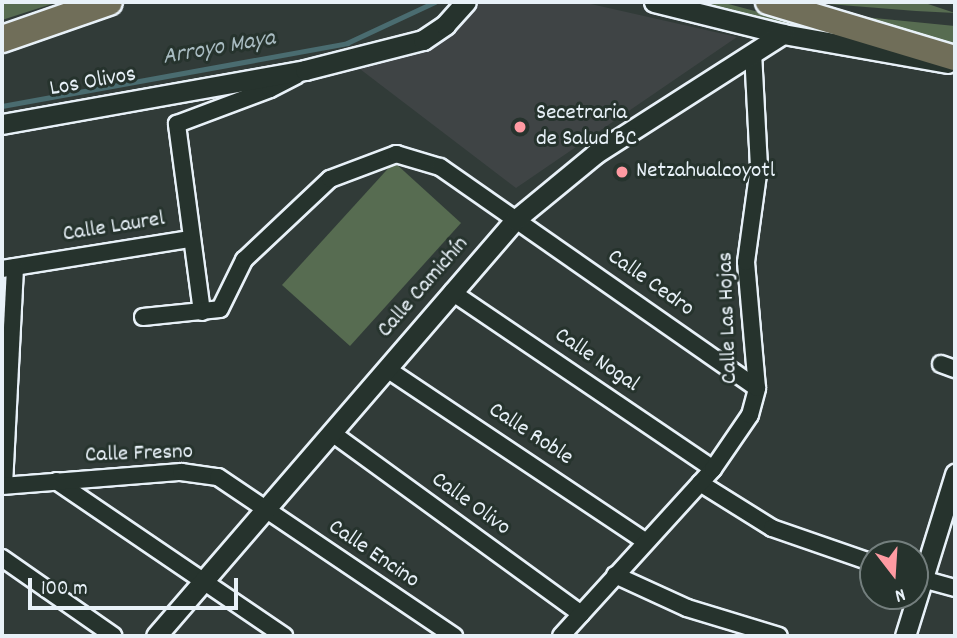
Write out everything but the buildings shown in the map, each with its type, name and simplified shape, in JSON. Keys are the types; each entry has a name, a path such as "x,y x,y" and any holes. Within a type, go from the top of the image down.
{"highway":[{"path":"2,39 109,2"}],"main road":[{"path":"768,2 955,61"}],"street":[{"name":"Los Olivos","path":"2,124 305,70 423,40 445,26 466,2"},
{"path":"654,2 783,34 955,61"},
{"name":"Calle Camichín","path":"156,636 267,512 515,220 595,154 783,34"},
{"name":"Calle Las Hojas","path":"561,636 713,469 750,415 757,388 746,262 759,167 753,53"},
{"name":"Calle Laurel","path":"8,268 189,239 177,124 270,89 305,70"},
{"name":"Calle Cedro","path":"202,312 225,305 244,260 330,179 373,160 396,154 429,160 757,388"},
{"path":"143,317 202,312 189,239"},
{"path":"3,485 8,268"},
{"name":"Calle Nogal","path":"452,292 713,469"},
{"name":"Calle Roble","path":"387,369 646,542"},
{"name":"Calle Olivo","path":"332,433 581,614"},
{"name":"Calle Fresno","path":"3,485 181,472 218,477 267,512"},
{"path":"929,553 955,479"},
{"path":"56,481 284,636"},
{"path":"700,482 772,528 859,558"},
{"name":"Calle Encino","path":"267,512 454,636"},
{"path":"2,558 114,636"},
{"path":"615,575 687,608 779,636"},
{"path":"929,581 955,589"},
{"path":"905,636 912,610"}],"shaded area":[{"name":"Secetraria de Salud BC","path":"480,2 582,2 737,37 516,188 356,66 446,39"}],"green space":[{"path":"2,2 58,2 2,20"},
{"path":"670,2 721,2 900,50"},
{"path":"803,2 922,2 955,13 916,11"},
{"path":"864,17 955,26 955,45 873,21"},
{"path":"394,162 461,223 350,346 282,285"}],"waterway":[{"name":"Arroyo Maya","path":"2,106 347,43 435,2"}],"place":[{"name":"Secetraria de Salud BC","path":"520,127"},
{"name":"Netzahualcoyotl","path":"622,172"}]}
